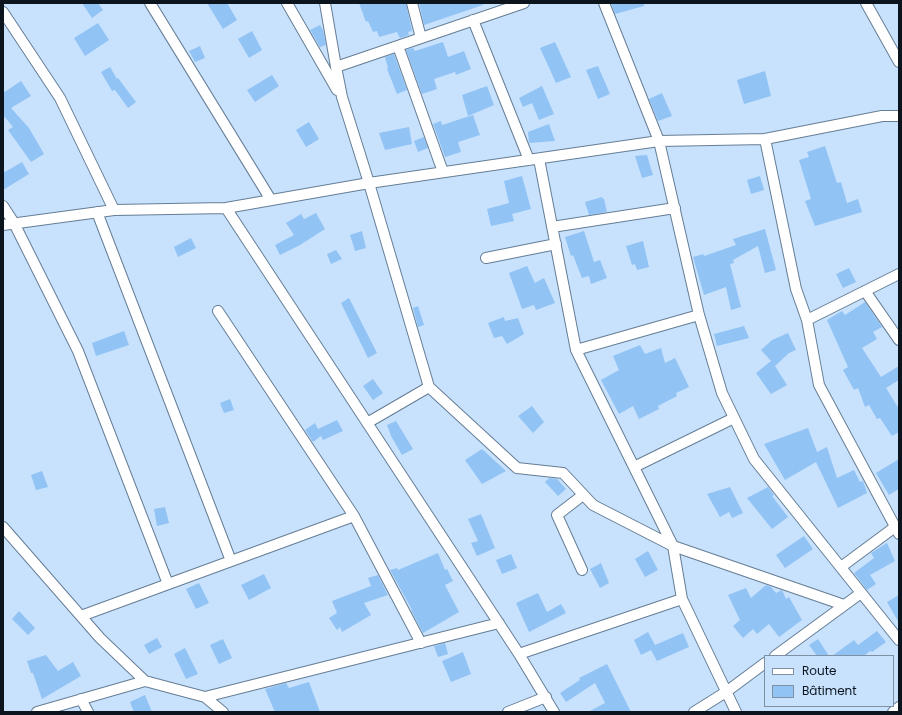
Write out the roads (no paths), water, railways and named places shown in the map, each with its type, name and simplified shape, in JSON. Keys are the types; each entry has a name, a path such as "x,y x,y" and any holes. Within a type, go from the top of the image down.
{"street":[{"path":"150,3 271,200"},
{"path":"287,3 342,97"},
{"path":"325,3 342,97 429,387 517,468 563,473 593,505 673,546 844,605"},
{"path":"412,3 421,38"},
{"path":"604,3 659,141 699,315 722,393 754,459 899,640"},
{"path":"866,3 899,62"},
{"path":"336,67 518,4"},
{"path":"3,12 60,98 114,210"},
{"path":"473,20 528,160"},
{"path":"398,46 443,172"},
{"path":"3,225 114,210 226,208 369,183 659,141 766,139 882,116 899,116"},
{"path":"766,139 796,289 807,320 818,385 897,530 841,567"},
{"path":"540,159 576,350 673,546 682,599 736,712"},
{"path":"3,206 14,224 78,351 168,584"},
{"path":"226,208 499,623 554,712"},
{"path":"552,227 675,208"},
{"path":"97,212 231,561"},
{"path":"486,258 556,244"},
{"path":"807,320 899,274"},
{"path":"865,291 899,340"},
{"path":"218,311 354,516 421,643"},
{"path":"576,350 699,315"},
{"path":"367,423 429,387"},
{"path":"634,467 734,418"},
{"path":"582,570 557,515 583,495"},
{"path":"81,616 354,516"},
{"path":"3,527 100,638 145,681 205,697 223,712"},
{"path":"776,655 861,593"},
{"path":"519,654 682,599"},
{"path":"205,697 499,623"},
{"path":"694,712 726,692 764,664"},
{"path":"37,712 145,681"},
{"path":"508,712 546,698"},
{"path":"81,699 88,712"},
{"path":"892,712 899,707"}]}
